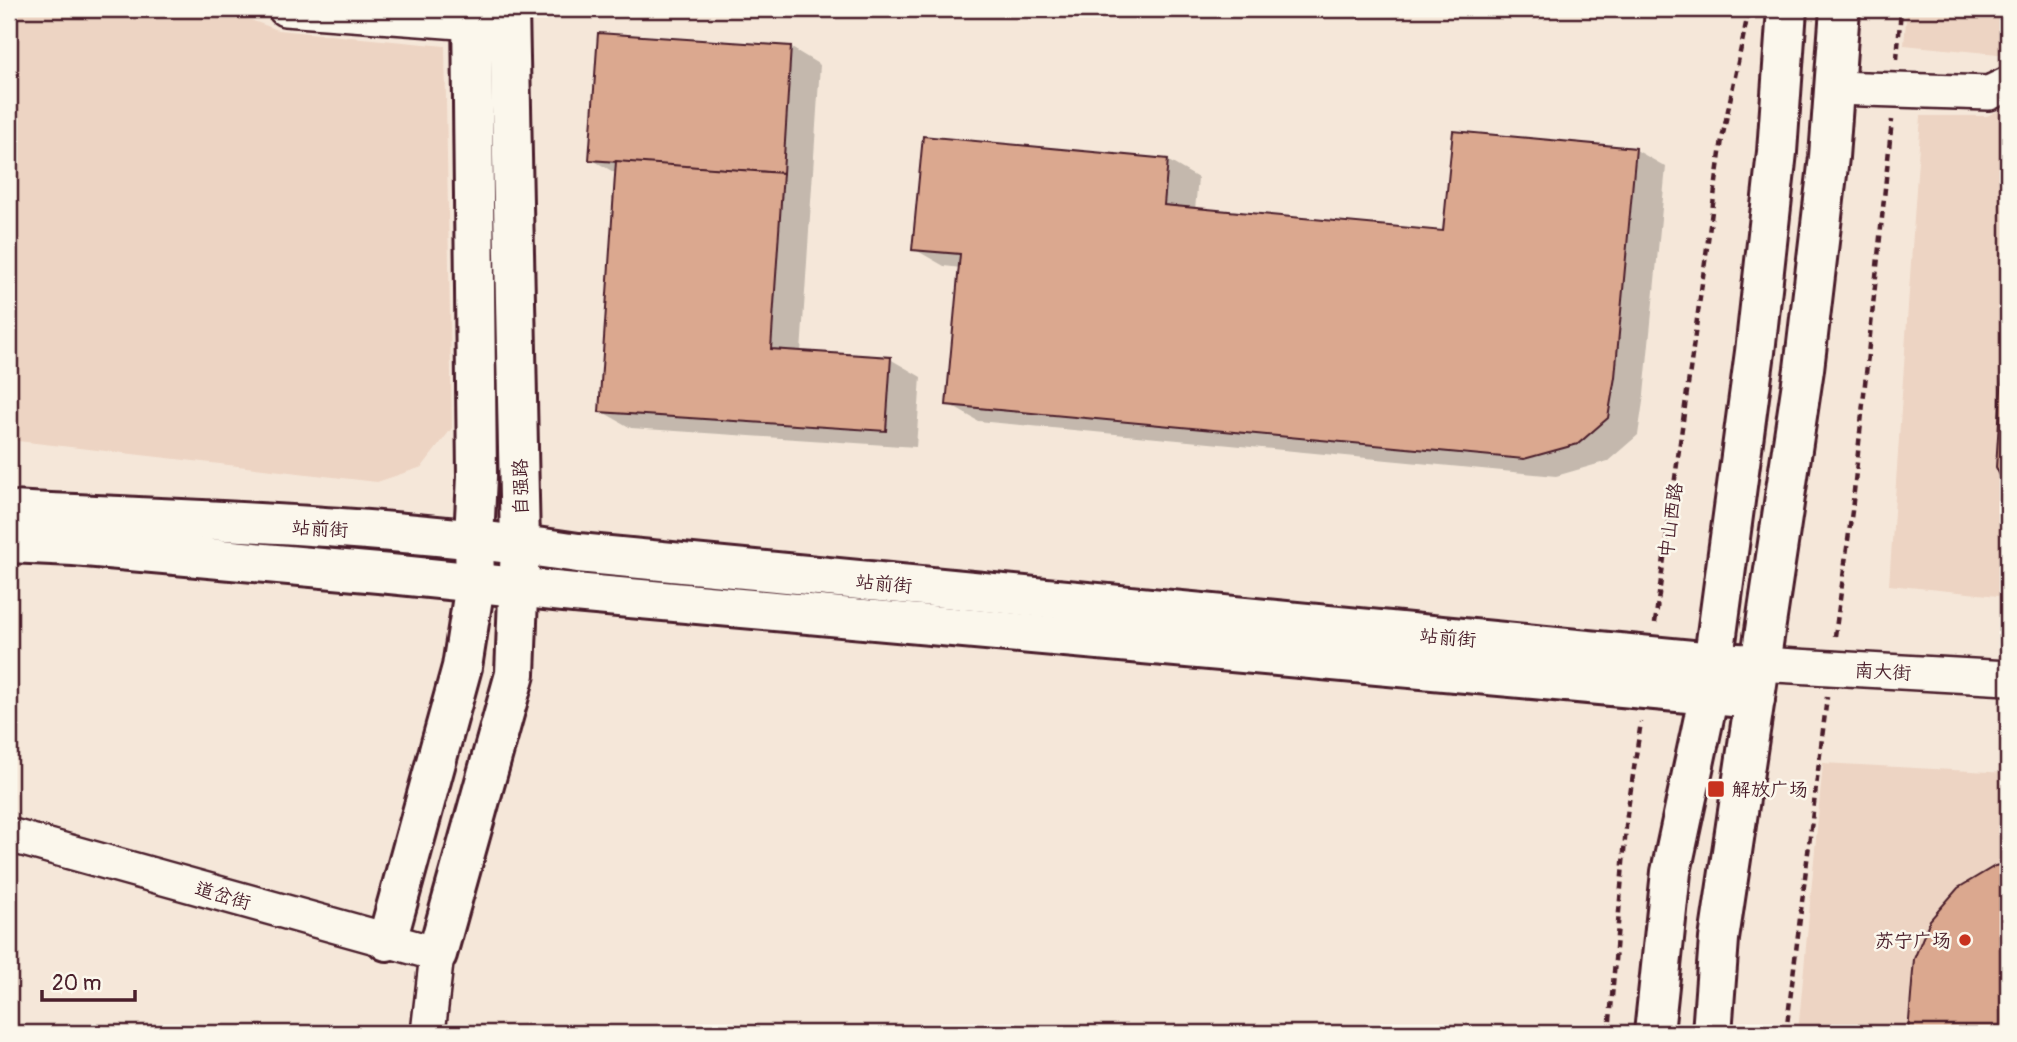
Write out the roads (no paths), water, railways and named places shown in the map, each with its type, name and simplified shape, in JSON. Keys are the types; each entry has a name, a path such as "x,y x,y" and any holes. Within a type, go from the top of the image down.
{"main road":[{"name":"自强路","path":"437,954 515,674 520,545 509,9"},
{"path":"1654,1033 1671,872 1711,678 1755,352 1777,152 1787,9"},
{"path":"1712,1033 1719,939 1804,369 1829,157 1840,9"},
{"path":"387,941 462,667 475,584 477,476 472,16"},
{"name":"站前街","path":"9,511 378,531 474,539 578,553 1757,682"},
{"name":"站前街","path":"9,543 74,546 574,593 1649,672"}],"street":[{"path":"285,9 472,16"},
{"path":"1834,88 1989,93 2008,84"},
{"name":"南大街","path":"1757,682 1830,668 2008,678"},
{"name":"道岔街","path":"9,835 437,954"},
{"path":"428,1033 437,954"}],"place":[{"name":"解放广场","path":"1716,789"},
{"name":"苏宁广场","path":"1965,940"}]}
